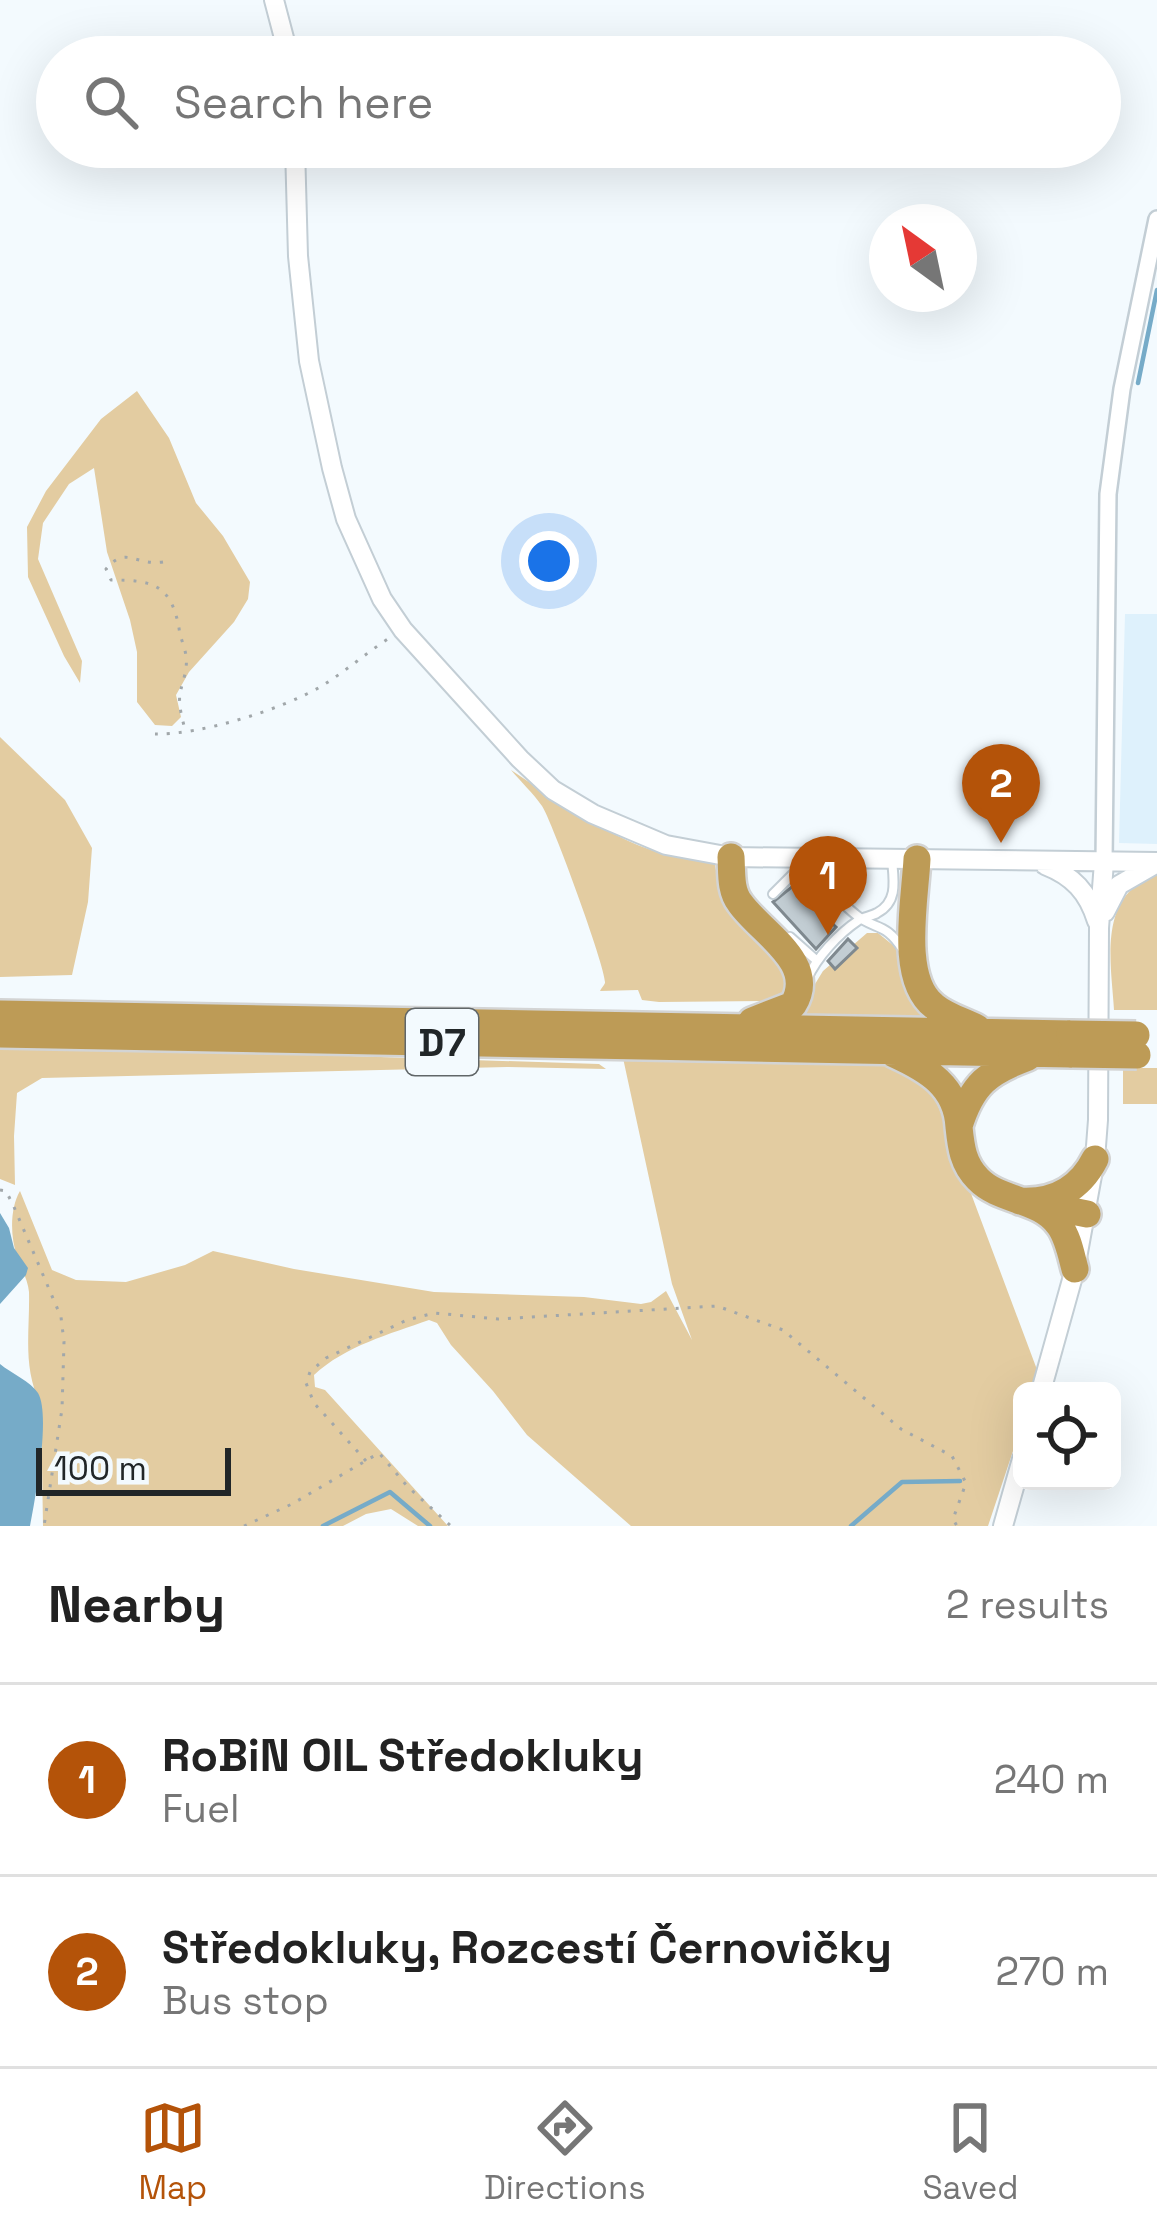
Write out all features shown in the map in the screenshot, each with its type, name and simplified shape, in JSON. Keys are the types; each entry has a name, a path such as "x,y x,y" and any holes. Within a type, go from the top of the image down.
{"highway":[{"path":"904,859 919,988 935,1007 986,1032"},
{"path":"729,1028 782,1012 793,1006 799,993 793,963 736,899 732,868"},
{"name":"D7","path":"0,1014 986,1032 1071,1044 1147,1045"},
{"name":"D7","path":"0,1034 1038,1053 1071,1044"},
{"path":"884,1050 938,1079 954,1104 961,1147 973,1174 996,1193 1034,1206 1054,1219 1068,1242 1075,1269"},
{"path":"959,1126 966,1102 980,1083 1038,1053"},
{"path":"1015,1200 1046,1200 1066,1192 1095,1159"},
{"path":"1015,1200 1087,1214"}],"street":[{"path":"274,0 283,36"},
{"path":"296,168 298,256 309,361 346,519 366,568 403,630 554,790 593,814 732,868 904,859 1157,864"},
{"path":"1044,1382 1087,1214 1099,1120 1108,494 1122,389 1157,219"},
{"path":"1029,861 1065,873 1076,882 1100,928"},
{"path":"1100,928 1119,885 1157,864"},
{"path":"1003,1526 1013,1490"}],"lane":[{"path":"799,993 816,960 860,920 880,912 894,894 904,859"},
{"path":"732,868 744,896 773,922"},
{"path":"773,894 795,872 811,870 860,920 890,932 913,967"},
{"path":"787,934 816,960"}],"path":[{"path":"163,562 149,564 128,556 114,559 106,569 110,580 139,580 169,595 187,658 179,695 186,733"},
{"path":"154,734 186,733 227,722 316,689 403,630"},
{"path":"0,1190 7,1191 61,1317 62,1409 44,1526"},
{"path":"366,1461 314,1403 306,1383 310,1372 326,1358 407,1320 434,1313 498,1319 717,1306 783,1330 901,1430 952,1456 966,1483 953,1519 957,1526"},
{"path":"244,1526 379,1453 451,1526"}],"shaded area":[{"path":"137,391 169,438 196,503 223,536 250,582 248,599 234,622 189,672 176,695 181,717 172,726 155,725 137,702 137,652 107,552 94,468 69,484 43,523 38,559 82,661 80,683 28,577 27,527 46,491 101,419"},
{"path":"1125,614 1157,614 1157,844 1119,843"},
{"path":"0,737 65,800 92,848 88,902 72,975 0,977"},
{"path":"511,770 627,840 673,856 714,861 721,893 776,946 787,981 785,991 764,1001 659,1002 642,1000 638,990 600,991 605,983 603,973 556,838 542,806"},
{"path":"1157,873 1157,1010 1114,1010 1111,946 1116,915 1132,889"},
{"path":"867,933 878,933 894,946 938,1019 793,1015 823,971"},
{"path":"0,1049 599,1064 606,1069 42,1078 17,1093 15,1185 0,1179"},
{"path":"623,1058 874,1062 930,1084 1039,1375 1036,1382 1013,1382 1013,1451 988,1526 631,1526 527,1435 437,1323 429,1320 340,1356 314,1375 315,1387 325,1390 448,1526 418,1526 391,1509 366,1514 343,1526 43,1526 41,1405 29,1363 28,1288 12,1231 20,1191 52,1270 76,1280 126,1282 185,1265 213,1251 434,1292 584,1297 641,1304 666,1291 692,1340 672,1284"},
{"path":"1123,1068 1157,1068 1157,1104 1123,1104"}],"water":[{"path":"0,1213 28,1268 0,1304"},
{"path":"0,1364 35,1389 42,1404 41,1458 30,1526 0,1526"}],"building":[{"path":"793,886 836,927 816,949 773,902"},
{"path":"848,939 857,948 835,969 828,961"}],"waterway":[{"path":"1138,383 1157,290"},
{"path":"851,1526 902,1482 960,1481"},
{"path":"323,1526 390,1492 430,1526"}],"place":[{"name":"Středokluky, Rozcestí Černovičky","path":"1001,843"},
{"name":"RoBiN OIL Středokluky","path":"828,935"}]}
